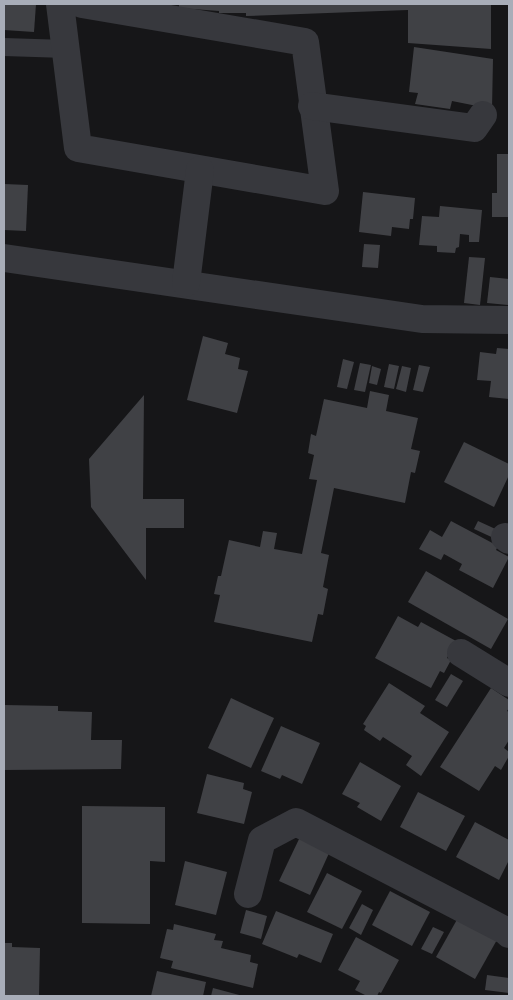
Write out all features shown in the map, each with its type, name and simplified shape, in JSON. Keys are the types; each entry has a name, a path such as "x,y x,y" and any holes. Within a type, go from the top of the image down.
{"street":[{"path":"60,4 78,148 324,190 305,42 82,4"},
{"path":"312,106 474,128 482,115"},
{"path":"186,283 200,170"},
{"path":"4,258 186,283 422,320 509,320"},
{"path":"461,653 509,683"},
{"path":"248,894 262,840 296,822 509,934"}],"lane":[{"path":"4,47 66,49"}],"building":[{"path":"4,4 36,4 34,32 4,30"},
{"path":"179,4 491,4 491,49 408,43 408,10 246,16 246,13 219,13 219,11 179,8"},
{"path":"414,47 493,59 492,109 452,101 450,109 415,104 418,93 409,92"},
{"path":"497,154 509,154 509,217 492,217 492,193 497,193"},
{"path":"4,184 28,185 26,231 4,230"},
{"path":"363,192 415,198 413,219 410,219 409,229 392,227 391,236 359,232"},
{"path":"440,206 482,210 479,242 469,242 469,235 460,234 459,247 456,248 455,253 437,252 437,246 419,245 422,216 439,217"},
{"path":"364,244 380,245 378,268 362,267"},
{"path":"469,257 485,258 480,305 464,303"},
{"path":"490,277 509,279 508,305 487,303"},
{"path":"203,336 228,343 225,354 240,358 238,369 248,371 237,413 187,400"},
{"path":"497,348 509,349 509,399 489,397 491,381 477,380 480,352 496,354"},
{"path":"343,359 354,362 347,389 337,387"},
{"path":"360,363 371,365 365,392 354,390"},
{"path":"389,364 399,366 394,389 384,387"},
{"path":"419,365 430,367 423,392 413,390"},
{"path":"372,366 381,369 377,385 369,383"},
{"path":"402,366 411,368 406,392 396,389"},
{"path":"370,391 389,395 386,411 418,418 411,449 420,451 415,473 411,472 405,503 334,488 321,553 329,555 323,587 328,589 323,615 318,614 312,642 214,622 220,595 214,594 218,576 221,576 229,540 260,547 263,531 277,533 274,549 302,554 317,480 309,479 314,455 308,453 311,434 316,436 324,399 367,408"},
{"path":"144,395 143,499 184,499 184,528 146,528 146,580 91,507 89,459"},
{"path":"464,442 509,464 509,475 494,507 444,482"},
{"path":"451,521 498,546 496,550 509,557 493,588 459,570 462,564 444,554 441,560 419,549 430,530 442,537"},
{"path":"478,521 502,532 498,540 474,529"},
{"path":"426,571 508,619 491,649 408,602"},
{"path":"398,616 418,627 421,622 456,641 447,658 451,660 444,673 440,671 431,688 375,658"},
{"path":"451,674 463,681 447,707 435,700"},
{"path":"389,683 425,706 420,713 449,732 421,776 406,765 412,756 383,737 380,741 364,730 366,726 363,724"},
{"path":"491,688 509,700 507,711 509,712 509,740 504,748 509,752 509,756 501,770 495,766 479,791 440,767"},
{"path":"231,698 274,718 251,768 208,748"},
{"path":"4,705 58,706 58,711 92,712 91,740 122,740 121,769 4,770"},
{"path":"281,726 320,743 302,784 282,775 280,779 261,771"},
{"path":"360,762 401,786 381,821 357,807 360,803 342,794"},
{"path":"207,774 244,783 243,789 252,792 244,824 197,813"},
{"path":"418,792 465,816 446,851 400,827"},
{"path":"82,806 165,807 165,862 150,861 150,924 82,923"},
{"path":"475,822 509,840 509,860 499,880 456,857"},
{"path":"300,837 330,851 310,895 279,881"},
{"path":"185,861 227,872 216,915 175,905"},
{"path":"327,873 362,891 342,929 307,912"},
{"path":"390,891 430,912 412,946 372,925"},
{"path":"362,904 373,910 361,935 349,928"},
{"path":"246,910 267,916 261,939 240,933"},
{"path":"276,911 333,934 321,963 299,954 297,958 262,944"},
{"path":"459,916 498,938 475,979 436,957"},
{"path":"174,924 216,934 214,940 223,941 221,948 251,955 250,962 258,964 253,988 171,968 173,961 160,958 167,929 173,930"},
{"path":"433,927 444,932 432,954 421,949"},
{"path":"356,937 399,960 381,993 379,992 377,996 367,996 355,990 360,981 338,970"},
{"path":"4,943 12,943 12,947 40,948 39,996 4,996"},
{"path":"157,971 206,982 203,996 151,996"},
{"path":"487,975 509,978 509,993 485,990"},
{"path":"213,988 243,996 211,996"}]}
